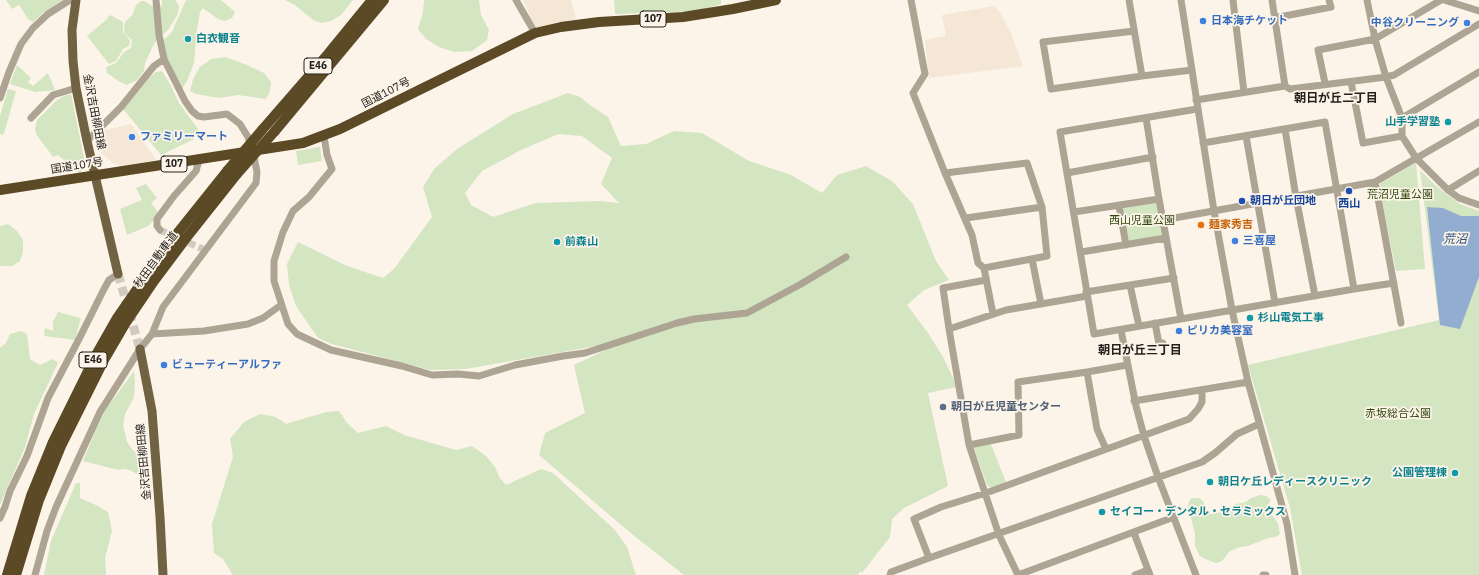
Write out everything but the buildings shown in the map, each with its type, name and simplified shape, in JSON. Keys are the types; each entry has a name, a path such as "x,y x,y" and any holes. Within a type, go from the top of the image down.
{"highway":[{"name":"秋田自動車道","path":"16,575 39,500 56,460 104,360 125,324 262,130 328,54 372,0"},
{"name":"秋田自動車道","path":"7,575 31,496 53,442 96,355 117,318 179,231 232,173 275,130 384,0"},
{"name":"国道107号","path":"0,190 253,152 303,143 324,136 366,117 535,33 560,27 599,22 683,17 733,10 776,0"}],"main road":[{"name":"金沢吉田柳田線","path":"76,0 72,30 76,88 118,274"},
{"name":"金沢吉田柳田線","path":"140,349 152,411 163,575"}],"street":[{"path":"0,98 9,72 22,44 33,28 48,14 70,0"},
{"path":"35,575 47,531 56,507 100,412 140,349 152,334 163,307 204,250 256,183 257,172 253,152 248,137 240,124 227,114 204,117 198,116 192,111 185,101 164,59 159,35 156,0"},
{"path":"516,0 535,33"},
{"path":"911,0 925,74 913,93 966,218 972,235 978,263 984,268 993,314"},
{"path":"1129,0 1142,76"},
{"path":"1180,0 1214,211 1232,310 1248,382 1288,524 1294,575"},
{"path":"1233,0 1244,92"},
{"path":"1272,0 1285,86"},
{"path":"1274,18 1331,7 1329,0"},
{"path":"1367,0 1375,39 1386,77 1402,118 1402,136 1416,158 1448,190 1459,198 1479,205"},
{"path":"1325,83 1318,50 1375,39 1440,0"},
{"path":"1444,0 1479,11"},
{"path":"1196,100 1285,86 1290,89 1325,83 1351,82 1386,77 1394,74 1479,24"},
{"path":"1134,31 1044,42 1051,89 1192,70"},
{"path":"87,141 121,107 154,66 164,59"},
{"path":"1402,118 1479,72"},
{"path":"1351,82 1363,143 1402,136"},
{"path":"31,118 54,95 76,88"},
{"path":"1198,109 1060,132 1081,252 1086,294 1094,334 1394,283"},
{"path":"1146,118 1181,319"},
{"path":"1203,143 1325,122 1354,289"},
{"path":"1163,220 1375,182 1479,122"},
{"path":"1286,129 1296,197 1315,296"},
{"path":"324,136 327,155 332,169 309,198 293,211 283,232 274,261 274,281 288,324 297,334 331,350 402,366 432,375 458,374 479,376 515,365 563,356 586,354 689,320 747,313 801,284 846,256"},
{"path":"1246,136 1275,303"},
{"path":"1067,173 1153,157"},
{"path":"160,230 157,226 157,219 174,196 196,171 200,160"},
{"path":"946,173 1027,163 1042,207 1047,256 984,268"},
{"path":"1448,190 1479,171"},
{"path":"1375,182 1401,323"},
{"path":"1074,212 1159,199"},
{"path":"1119,206 1126,245"},
{"path":"966,218 1042,207"},
{"path":"1081,252 1166,238"},
{"path":"1032,259 1041,304"},
{"path":"0,518 10,491 27,456 48,398 80,339 109,280 118,274"},
{"path":"949,329 1006,310 1130,285 1174,278"},
{"path":"986,280 943,288 968,445 986,493 999,535 1018,575 1174,517"},
{"path":"1130,285 1138,326"},
{"path":"152,334 204,331 248,324 263,318 281,305"},
{"path":"1155,323 1159,344 1163,343"},
{"path":"1121,330 1134,400 1144,436 1158,477 1196,575"},
{"path":"968,445 1019,435 1018,382 1127,365"},
{"path":"1087,372 1097,429 1106,449"},
{"path":"1134,400 1248,382"},
{"path":"929,558 914,519 1188,419 1198,409 1202,402 1202,390"},
{"path":"891,574 929,558 999,535 1202,462 1237,434 1259,424"},
{"path":"1134,533 1149,573 1135,575"}],"shaded area":[{"path":"523,0 571,0 577,23 535,28"},
{"path":"994,6 999,11 1011,33 1023,66 929,78 925,40 946,36 942,15"},
{"path":"131,124 156,160 123,167 113,163 101,153 99,135 104,130"}],"green space":[{"path":"6,0 63,0 43,13 33,22 28,19 19,5 12,9"},
{"path":"162,0 175,0 179,6 178,14 168,30 153,46 145,63 144,71 137,80 127,85 120,82 107,73 106,67 116,63 124,52 131,48 132,40 125,34 125,22 133,14 136,5 141,1 145,1 158,8 162,5"},
{"path":"186,0 221,0 235,12 232,18 225,21 218,19 203,8 200,12 194,63 182,89 167,57 162,41 172,32"},
{"path":"285,0 353,0 341,15 331,21 321,23 313,20 295,5"},
{"path":"424,0 479,0 481,15 489,30 487,40 472,51 454,52 439,47 426,39 418,29 423,12"},
{"path":"614,0 721,0 721,4 699,11 615,14"},
{"path":"110,15 123,22 123,32 130,40 129,46 123,49 116,61 109,64 87,36"},
{"path":"225,57 264,73 271,82 270,91 266,99 238,95 219,98 196,94 190,91 193,79 200,67 211,59"},
{"path":"17,65 31,78 28,82 33,86 48,73 55,90 35,92 10,84"},
{"path":"162,71 179,103 198,129 198,134 194,139 161,155 123,109 151,76 156,72"},
{"path":"8,89 16,91 3,135 0,134 0,116"},
{"path":"568,93 580,97 608,117 621,146 646,144 674,131 702,133 749,161 791,175 822,193 837,175 866,166 892,181 913,204 936,261 949,280 924,290 907,305 928,333 943,357 956,387 928,393 948,486 904,508 892,519 890,537 862,573 860,571 858,575 684,575 633,535 539,455 545,433 585,413 574,365 656,326 613,343 466,369 430,370 332,344 318,338 296,306 289,285 287,264 298,242 347,266 383,278 394,269 432,217 423,187 434,169 457,149 513,114","holes":["558,134 582,136 612,158 601,184 619,203 600,201 536,203 493,217 471,205 465,193 482,171 521,150"]},
{"path":"71,94 85,163 80,173 58,155 53,157 36,134 35,129 37,120 57,100"},
{"path":"320,147 322,161 298,165 296,151"},
{"name":"荒沼児童公園","path":"1416,163 1425,269 1396,271 1379,187 1381,183"},
{"name":"赤坂総合公園","path":"1420,170 1436,186 1460,204 1479,211 1479,575 1302,575 1290,508 1248,365 1439,320"},
{"path":"146,184 157,198 151,203 158,212 155,219 148,226 127,235 120,209 142,200 136,188"},
{"name":"西山児童公園","path":"1155,201 1158,203 1163,233 1161,236 1129,241 1121,209 1123,206"},
{"path":"8,224 17,231 23,240 23,251 20,261 12,266 0,266 0,226"},
{"path":"58,312 81,318 75,340 44,336 45,328 53,331 53,322"},
{"path":"21,331 27,334 30,359 40,365 53,359 58,363 34,414 25,447 0,505 0,348 6,343 10,334"},
{"path":"134,371 134,397 125,414 123,425 127,442 132,449 140,457 148,457 150,481 130,470 118,470 83,461 106,409"},
{"path":"339,411 347,423 358,433 386,426 404,435 456,450 472,446 486,456 495,467 499,477 506,485 541,469 553,473 615,530 627,547 636,575 233,575 223,559 214,553 212,524 233,457 230,439 244,422 260,414 276,417 286,424 326,412"},
{"path":"990,442 1006,482 992,488 987,485 974,448 975,446"},
{"path":"76,483 80,483 80,498 108,512 112,531 105,558 106,575 44,575 51,541"},
{"path":"1260,495 1266,496 1271,500 1268,505 1269,511 1278,523 1280,534 1276,537 1268,538 1230,551 1222,561 1216,563 1200,556 1195,546 1195,534 1188,506 1189,501 1192,498 1199,498 1203,501 1208,513 1210,514 1224,512 1236,504 1246,502 1251,498"}],"water":[{"name":"荒沼","path":"1427,207 1443,208 1461,216 1479,216 1479,277 1460,329 1440,325"}],"tunnel":[{"path":"160,230 205,250"},
{"path":"118,274 140,349"}],"place":[{"name":"日本海チケット","path":"1203,21"},
{"name":"中谷クリーニング","path":"1467,23"},
{"name":"白衣観音","path":"188,39"},
{"name":"山手学習塾","path":"1448,122"},
{"name":"ファミリーマート","path":"132,137"},
{"name":"西山","path":"1349,191"},
{"name":"朝日が丘団地","path":"1242,201"},
{"name":"麺家秀吉","path":"1201,225"},
{"name":"三喜屋","path":"1235,241"},
{"name":"前森山","path":"557,242"},
{"name":"杉山電気工事","path":"1250,318"},
{"name":"ピリカ美容室","path":"1179,331"},
{"name":"ビューティーアルファ","path":"164,365"},
{"name":"朝日が丘児童センター","path":"943,407"},
{"name":"公園管理棟","path":"1455,473"},
{"name":"朝日ケ丘レディースクリニック","path":"1210,482"},
{"name":"セイコー・デンタル・セラミックス","path":"1102,512"}],"district":[{"name":"朝日が丘二丁目","path":"1336,99"},
{"name":"朝日が丘三丁目","path":"1140,351"}]}
